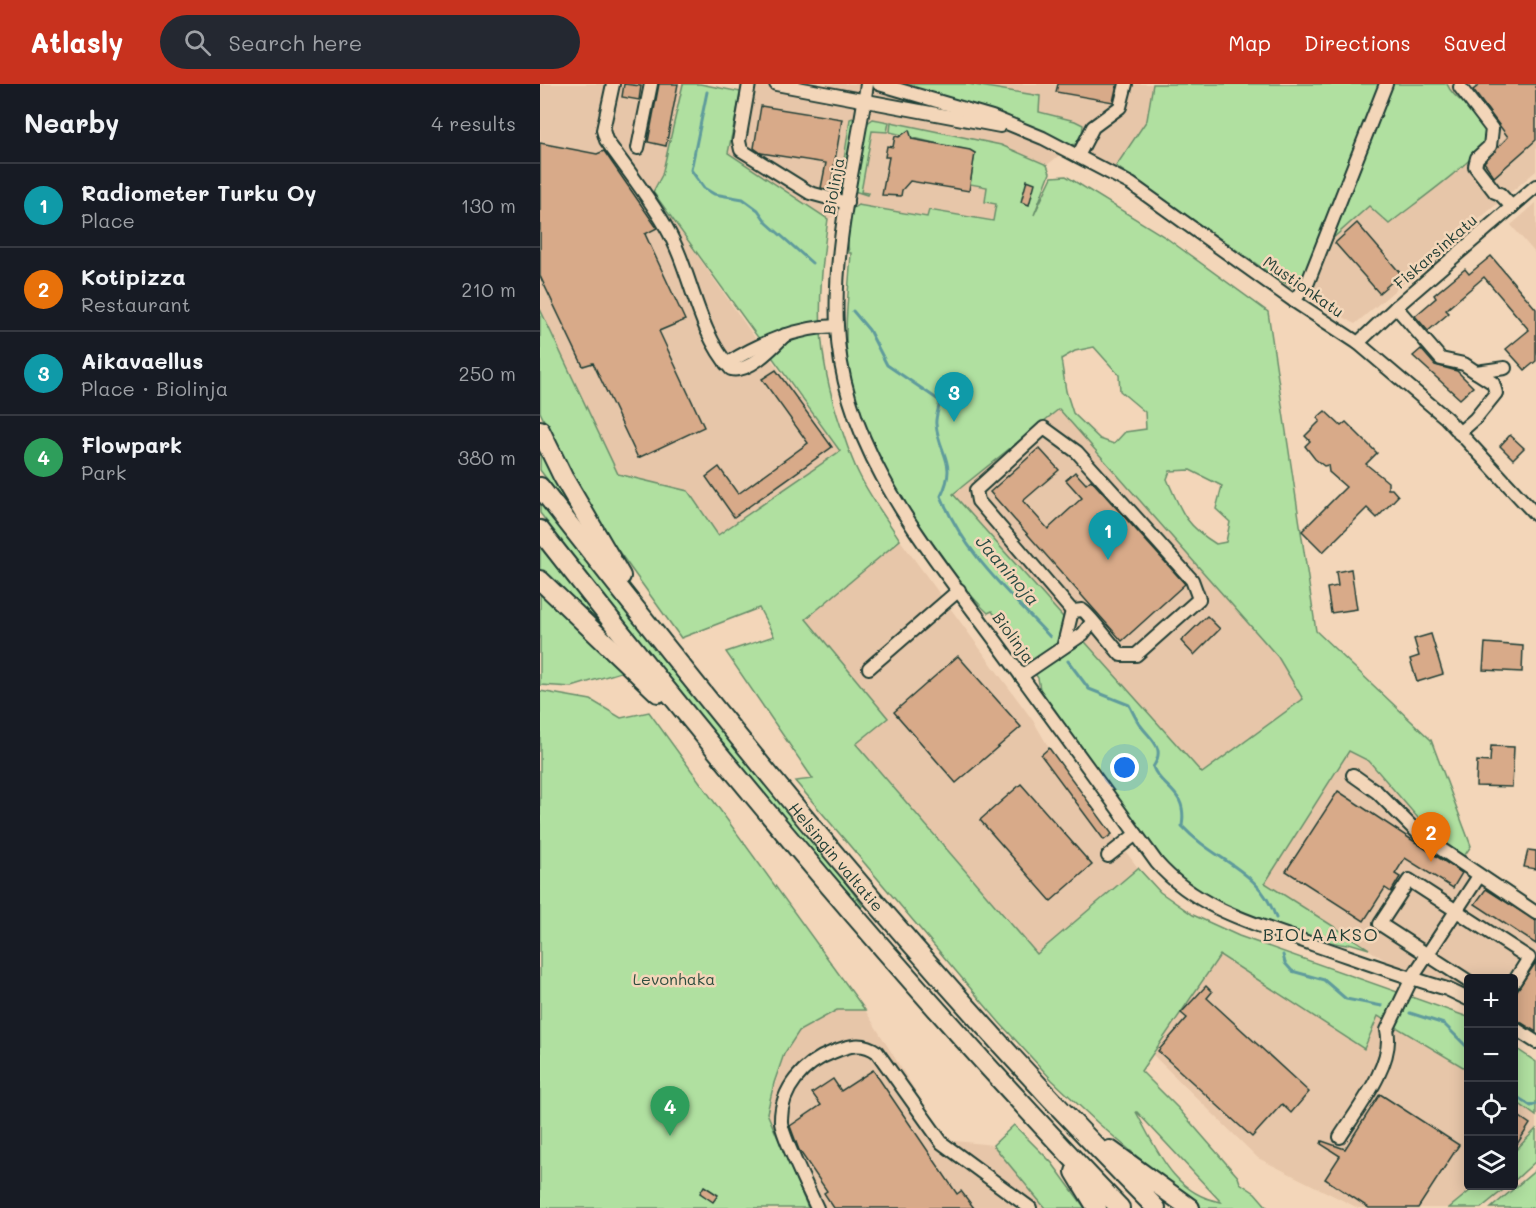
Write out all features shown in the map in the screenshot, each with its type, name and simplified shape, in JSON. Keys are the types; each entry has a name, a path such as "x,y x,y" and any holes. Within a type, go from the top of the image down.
{"highway":[{"path":"540,430 563,477 656,635"},
{"name":"Helsingin valtatie","path":"540,487 759,766 889,920 1077,1126 1156,1208"},
{"name":"Helsingin valtatie","path":"540,530 701,733 869,936 1120,1208"},
{"path":"540,580 701,733"},
{"path":"1077,1126 1190,1208"},
{"path":"1059,1144 1097,1208"}],"street":[{"path":"613,84 603,130 606,140 666,227 705,327 726,364 756,346 784,335 837,326"},
{"path":"638,148 651,84"},
{"path":"749,84 739,141 741,150 810,193 847,203"},
{"name":"Mustionkatu","path":"776,84 1019,129"},
{"name":"Biolinja","path":"867,84 840,248 837,326 843,372 871,458 915,529 1157,863 1176,882 1217,908 1447,989 1464,997"},
{"name":"Mustionkatu","path":"879,84 959,106 1019,129 1131,184 1294,301 1358,343 1460,433 1536,515"},
{"path":"1078,156 1093,127 1120,107 1126,84"},
{"path":"1294,301 1308,282 1386,84"},
{"path":"1460,87 1492,129 1490,146 1477,158 1475,166 1495,192 1500,194 1512,207"},
{"name":"Fiskarsinkatu","path":"1358,343 1396,306 1536,186"},
{"path":"1396,306 1441,359 1464,364 1493,384 1496,393 1460,433"},
{"path":"1476,372 1505,368"},
{"path":"1044,428 1077,452 1192,580 1198,599 1136,655 1121,656 1092,622 1089,615 1082,610 1072,611 978,501 976,490 1044,428"},
{"path":"869,668 959,590"},
{"path":"1064,644 1072,611"},
{"path":"1022,676 1064,644 1083,633 1092,622"},
{"path":"1353,776 1377,792 1420,835 1536,913"},
{"path":"1108,856 1136,834"},
{"path":"1340,1137 1381,1071 1390,1039 1387,1030 1412,978 1479,876"},
{"path":"1464,978 1380,924 1408,880 1529,958 1518,976"},
{"path":"869,936 889,920"},
{"path":"1518,1031 1536,1042"},
{"path":"817,1208 781,1124 783,1104 795,1078 806,1068 820,1057 849,1045 872,1048 886,1062 942,1143 1029,1208"}],"shaded area":[{"path":"540,84 683,84 662,175 653,192 755,338 840,451 718,536 688,491 618,474 540,309"},
{"path":"739,84 1153,84 1147,120 1112,173 1066,150 1047,165 1028,227 929,210 927,217 858,205 828,219 727,153 741,92"},
{"path":"1447,84 1536,84 1536,171 1355,324 1298,290 1323,262 1331,240 1370,205 1389,224 1472,109 1451,93"},
{"path":"1536,203 1536,254 1511,225"},
{"path":"1059,409 1278,657 1303,699 1202,774 953,494"},
{"path":"900,540 1138,868 1037,954 856,744 887,718 805,619"},
{"path":"1349,751 1369,761 1437,840 1536,906 1536,1037 1518,1025 1518,974 1464,974 1464,990 1402,971 1265,883"},
{"path":"1220,954 1364,1049 1378,1016 1464,1068 1464,1190 1471,1190 1449,1208 1358,1208 1258,1158 1153,1055"},
{"path":"837,1010 865,1010 946,1140 993,1145 1045,1208 808,1208 767,1113 784,1054 799,1031"},
{"path":"1518,1103 1536,1116 1536,1129 1518,1148"}],"green space":[{"path":"683,84 700,84 741,92 728,153 828,219 820,299 826,374 854,462 868,491 900,540 806,619 888,718 856,744 1037,954 1138,868 1160,892 1193,915 1239,936 1464,1016 1464,1068 1378,1016 1364,1049 1220,955 1141,1071 1178,1108 1238,1177 1240,1183 1255,1193 1268,1208 1201,1208 1187,1199 1099,1124 1052,1080 999,1022 795,781 813,779 726,652 774,636 759,608 681,638 612,542 570,474 540,412 540,309 618,474 688,491 718,535 840,451 653,192 662,175","holes":["1136,1112 1221,1202 1205,1198 1179,1180 1159,1154"]},
{"path":"891,84 968,84 1040,96 1039,112 1083,125 1081,143 1071,145 1032,127"},
{"path":"1153,84 1447,84 1455,96 1483,122 1487,130 1487,138 1468,161 1389,224 1369,206 1331,240 1323,262 1298,290 1278,279 1116,166 1147,120"},
{"path":"853,118 854,126 843,190 839,194 850,119"},
{"path":"873,119 889,122 887,132 872,131 861,192 868,193 867,195 854,191 866,124"},
{"path":"891,122 1001,145 1047,165 1050,173 1034,215 1052,177 1066,176 1165,237 1268,312 1316,631 1431,740 1471,846 1463,858 1437,840 1369,761 1349,751 1265,883 1369,949 1349,943 1347,945 1329,942 1259,920 1212,899 1178,877 1151,846 1040,689 1038,678 992,611 988,613 975,600 895,488 870,439 860,413 847,359 846,319 851,253 849,253 847,236 852,209 858,205 927,217 929,210 993,221 996,204 985,202 987,187 970,184 975,153 890,132","holes":["1094,347 1119,375 1120,391 1145,412 1146,429 1125,432 1114,444 1100,439 1073,413 1066,391 1061,359 1075,351","1059,409 1278,657 1303,699 1202,773 953,494","1190,470 1222,486 1216,509 1230,522 1226,542 1216,544 1191,524 1180,509 1167,479 1170,471"]},
{"path":"540,441 575,509 571,511 540,470"},
{"path":"540,501 674,673 839,874 863,906 860,909 738,762 579,563 540,513"},
{"path":"540,547 615,641 540,573"},
{"path":"540,589 624,671 572,687 540,685"},
{"name":"Levonhaka","path":"540,691 591,700 621,718 649,712 865,1010 837,1010 799,1031 784,1054 774,1083 767,1113 808,1208 540,1208"},
{"path":"1518,1050 1536,1062 1536,1116 1518,1103"},
{"path":"1014,1125 1052,1163 1085,1208 1045,1208 993,1145"},
{"path":"1536,1129 1536,1161 1518,1177 1518,1148"},
{"path":"1536,1170 1535,1208 1491,1208 1512,1190 1518,1190 1518,1185"},
{"path":"1471,1190 1503,1190 1481,1208 1449,1208"}],"building":[{"path":"624,84 641,86 639,100 622,97"},
{"path":"659,84 678,84 666,146 648,142"},
{"path":"1058,84 1117,84 1113,102 1056,92"},
{"path":"1481,84 1536,84 1536,140 1494,177 1484,162 1508,137 1473,90"},
{"path":"761,106 842,119 830,190 821,188 826,163 761,153 754,148"},
{"path":"909,130 912,139 970,150 975,153 969,191 910,181 902,190 901,196 882,195 889,157 885,157 887,146 893,147 895,136 899,137"},
{"path":"540,143 597,154 604,151 657,228 645,234 685,320 659,331 704,427 638,458 593,363 583,366 540,276"},
{"path":"1027,180 1035,183 1029,205 1021,202"},
{"path":"1357,223 1401,274 1379,293 1335,243"},
{"path":"1491,256 1536,309 1536,361 1525,370 1506,349 1529,330 1484,277 1446,310 1449,313 1428,331 1415,316 1436,298 1434,295 1465,269 1469,274"},
{"path":"1421,349 1435,365 1457,371 1473,387 1460,399 1413,356"},
{"path":"776,370 832,447 734,517 706,477 719,467 738,494 808,443 762,379"},
{"path":"1325,411 1341,426 1346,422 1377,453 1366,464 1388,482 1388,489 1392,489 1398,496 1377,518 1367,508 1323,552 1302,531 1346,487 1329,472 1328,465 1324,466 1315,459 1305,446 1310,441 1305,436 1320,421 1317,418"},
{"path":"1510,435 1524,448 1513,459 1500,446"},
{"path":"1039,448 1059,470 1023,501 1048,529 1082,498 1066,480 1075,472 1086,484 1091,480 1185,584 1122,641 990,492"},
{"path":"1351,569 1357,609 1331,613 1327,588 1338,586 1336,572"},
{"path":"1207,616 1220,629 1194,655 1181,641"},
{"path":"1431,634 1443,674 1417,682 1410,659 1419,656 1414,639"},
{"path":"1485,643 1523,646 1522,672 1483,670"},
{"path":"958,656 1021,727 956,783 894,712"},
{"path":"1491,746 1514,747 1512,787 1476,786 1477,761 1490,762"},
{"path":"1049,748 1112,834 1104,840 1041,755"},
{"path":"1021,784 1092,865 1051,901 980,820"},
{"path":"1338,791 1462,873 1453,888 1405,858 1395,874 1400,877 1391,892 1385,888 1364,921 1286,871"},
{"path":"1528,850 1536,851 1536,869 1524,867"},
{"path":"1486,889 1536,921 1536,944 1475,904"},
{"path":"1536,962 1536,1032 1518,1021 1518,989"},
{"path":"1206,986 1212,992 1207,998 1309,1092 1291,1113 1282,1104 1252,1137 1158,1051 1187,1018 1181,1013"},
{"path":"873,1070 957,1194 961,1191 974,1208 834,1208 824,1193 827,1191 799,1150 790,1126 821,1105 812,1093 833,1079 841,1091"},
{"path":"1380,1094 1459,1145 1418,1208 1369,1208 1325,1179 1340,1156 1321,1144 1322,1141 1345,1149"},
{"path":"1518,1116 1530,1124 1518,1143"},
{"path":"704,1186 718,1195 713,1202 700,1193"}],"waterway":[{"name":"Jaaninoja","path":"707,92 691,170 704,188 714,194 743,199 758,210 767,223 812,263"},
{"name":"Jaaninoja","path":"853,311 869,330 887,365 940,401 936,424 948,466 946,484 941,496 962,536 975,554 1050,637"},
{"name":"Jaaninoja","path":"1068,661 1089,689 1129,705 1139,724 1156,745 1158,755 1153,767 1178,797 1183,814 1182,826 1208,849 1247,876 1268,901 1276,918"},
{"name":"Jaaninoja","path":"1283,955 1285,963 1292,971 1324,980 1346,999 1382,1006"},
{"name":"Jaaninoja","path":"1410,1013 1444,1024 1464,1044"},
{"name":"Jaaninoja","path":"1518,1098 1531,1106 1536,1104"}],"place":[{"name":"Aikavaellus","path":"954,422"},
{"name":"Radiometer Turku Oy","path":"1108,560"},
{"name":"Kotipizza","path":"1431,862"},
{"name":"Flowpark","path":"670,1136"}],"district":[{"name":"BIOLAAKSO","path":"1321,934"}]}
